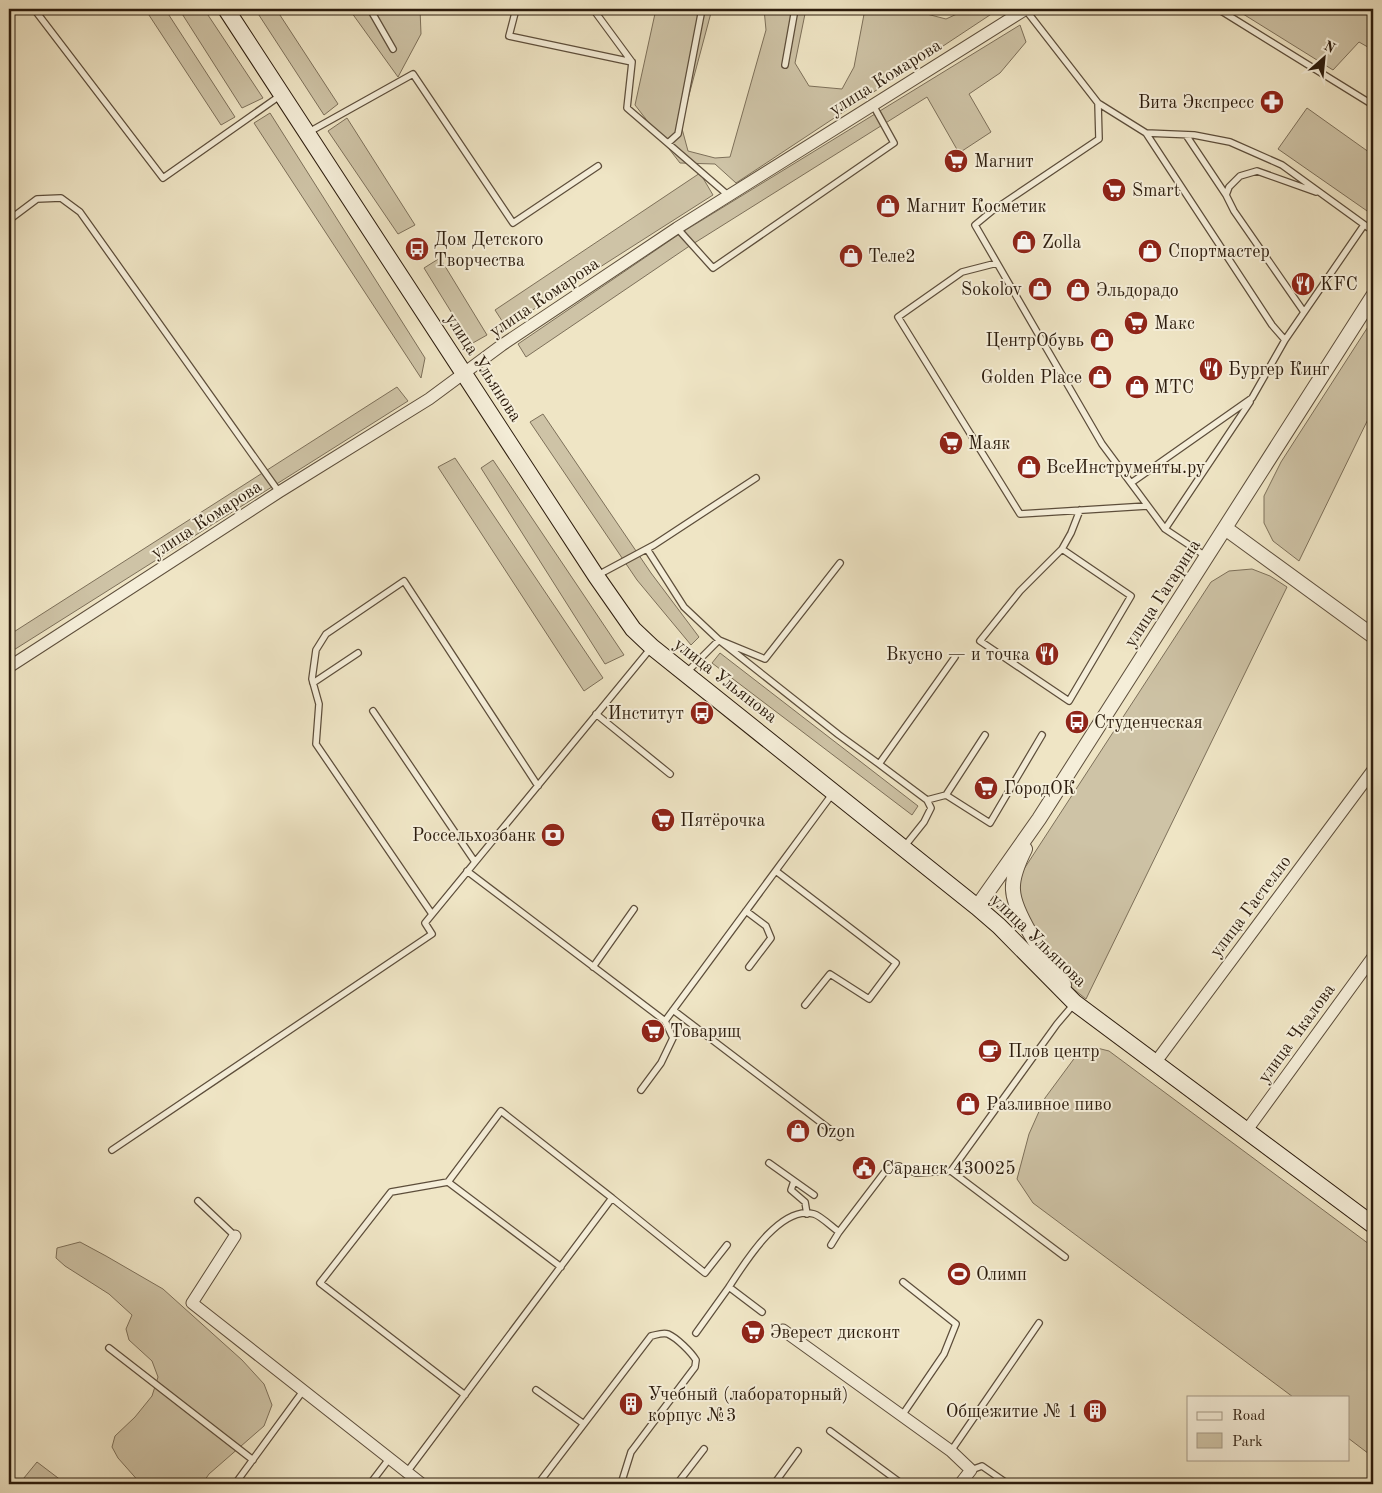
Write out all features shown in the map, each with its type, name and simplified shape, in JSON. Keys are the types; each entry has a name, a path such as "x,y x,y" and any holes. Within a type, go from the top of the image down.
{"main road":[{"name":"улица Ульянова","path":"226,9 596,576 633,629 685,674 904,847 1000,926 1075,1003 1156,1064 1371,1219"}],"street":[{"name":"улица Комарова","path":"9,667 279,492 429,399 502,345 677,228 1025,9"},
{"name":"улица Гагарина","path":"977,907 1039,819 1373,296"},
{"path":"1225,528 1373,636"},
{"name":"улица Гастелло","path":"1156,1064 1373,770"},
{"path":"1039,819 1021,857 1014,878 1013,890 1017,908 1034,940 1075,1003"},
{"name":"улица Чкалова","path":"1247,1130 1373,957"},
{"path":"235,1236 192,1303 422,1484"},
{"path":"783,1330 950,1451 971,1470 960,1484"}],"lane":[{"path":"34,9 163,178 282,94"},
{"path":"370,9 393,50"},
{"path":"516,9 509,36 632,62"},
{"path":"593,9 632,62 628,108 729,196"},
{"path":"668,143 678,134 702,9"},
{"path":"785,64 795,9"},
{"path":"1025,9 1098,102 1146,133 1272,325 1285,340"},
{"path":"1218,9 1373,105"},
{"path":"307,132 413,74 513,223 598,166"},
{"path":"1098,102 1099,139 992,210 975,225 1102,444 1165,529 1207,557"},
{"path":"677,228 713,268 894,143 873,105"},
{"path":"1146,133 1186,135 1238,145 1282,164 1373,231"},
{"path":"1186,135 1226,195 1234,211 1304,312"},
{"path":"1226,195 1229,187 1240,176 1257,171 1321,194"},
{"path":"9,220 37,199 61,198 80,212 279,492"},
{"path":"1165,529 1252,398 1285,340 1364,225"},
{"path":"997,263 962,272 898,317 1020,514 1147,506"},
{"path":"1130,483 1252,398"},
{"path":"596,576 647,549 756,478"},
{"path":"1062,549 1131,596 1069,701 980,641 1020,591 1062,549 1080,510"},
{"path":"647,549 684,607 719,640 839,735 927,800 931,808 924,822 904,847"},
{"path":"719,640 766,659 840,563"},
{"path":"432,914 316,744 319,704 312,679 316,650 326,634 404,581 538,786"},
{"path":"685,674 719,640"},
{"path":"112,1150 432,934 425,923 652,647"},
{"path":"313,683 358,653"},
{"path":"879,764 954,657"},
{"path":"373,711 475,862"},
{"path":"596,714 670,774"},
{"path":"927,800 946,795 984,735"},
{"path":"946,795 990,823 1042,735"},
{"path":"665,1021 834,792"},
{"path":"467,871 665,1021 673,1038 661,1062 641,1090"},
{"path":"776,871 896,963 869,999 830,974 805,1005"},
{"path":"593,967 634,908"},
{"path":"746,911 766,926 771,938 749,967"},
{"path":"951,1170 1057,1024 1075,1003"},
{"path":"673,1010 840,1137"},
{"path":"465,1395 320,1283 391,1192 448,1182 501,1111 705,1273 727,1245"},
{"path":"769,1163 814,1195"},
{"path":"831,1245 887,1169 899,1166 916,1173 951,1170 1065,1257"},
{"path":"794,1181 790,1190 805,1202 807,1214"},
{"path":"448,1182 561,1267"},
{"path":"407,1472 612,1198"},
{"path":"198,1201 235,1236"},
{"path":"696,1333 752,1252 781,1221 796,1214 814,1214 840,1232"},
{"path":"901,1416 944,1354 956,1324 903,1282"},
{"path":"729,1287 762,1312"},
{"path":"950,1451 1040,1323"},
{"path":"538,1484 651,1336 668,1334 691,1352 696,1360 695,1367 632,1452 621,1484"},
{"path":"109,1348 253,1460"},
{"path":"536,1390 584,1424"},
{"path":"235,1484 303,1391"},
{"path":"830,1431 902,1484"},
{"path":"677,1484 704,1449"},
{"path":"774,1484 798,1451"},
{"path":"370,1484 389,1458"},
{"path":"971,1470 982,1466 1008,1484"}],"green space":[{"path":"145,9 165,9 235,117 221,125"},
{"path":"179,9 204,9 263,98 242,108"},
{"path":"255,9 276,9 338,104 324,115"},
{"path":"349,9 420,9 421,34 398,77"},
{"path":"656,9 712,9 681,125 688,151 715,158 730,157 766,30 764,9 806,9 795,63 809,86 842,89 854,67 865,9 917,9 919,12 946,19 959,13 960,9 999,9 736,183 715,164 680,163 635,105"},
{"path":"1235,9 1373,9 1373,50 1359,42 1333,70"},
{"path":"1020,25 1026,42 1000,73 969,94 991,132 959,153 927,97 688,247 526,357 518,344 681,233"},
{"path":"1307,108 1373,155 1373,208 1370,213 1278,149"},
{"path":"270,113 425,358 421,378 254,123"},
{"path":"347,118 415,225 398,234 328,131"},
{"path":"700,173 713,195 506,327 495,310"},
{"path":"440,258 487,335 471,344 424,268"},
{"path":"1373,319 1373,409 1299,561 1273,541 1264,523 1264,496 1281,462"},
{"path":"397,387 408,401 9,653 9,635"},
{"path":"543,414 651,573 699,637 691,645 637,580 530,422"},
{"path":"455,458 603,678 584,691 438,467"},
{"path":"493,460 624,655 605,664 481,468"},
{"path":"1252,569 1270,576 1287,587 1086,999 1061,979 1019,900 1017,885 1024,869 1211,582 1229,571"},
{"path":"720,653 918,806 912,815 712,663"},
{"path":"1093,1047 1109,1051 1373,1247 1373,1457 1350,1440 1350,1396 1292,1396 1033,1203 1017,1179 1029,1134 1045,1098 1076,1056"},
{"path":"80,1242 163,1289 242,1360 264,1384 272,1405 264,1426 209,1474 202,1484 141,1484 118,1458 112,1447 115,1436 135,1417 152,1396 158,1377 152,1361 129,1340 126,1329 132,1315 109,1294 65,1266 56,1258 57,1248"},
{"path":"37,1462 66,1484 19,1484"}],"place":[{"name":"Вита Экспресс","path":"1272,102"},
{"name":"Магнит","path":"956,161"},
{"name":"Smart","path":"1114,190"},
{"name":"Магнит Косметик","path":"888,206"},
{"name":"Zolla","path":"1024,242"},
{"name":"Дом Детского Творчества","path":"417,249"},
{"name":"Спортмастер","path":"1150,251"},
{"name":"Теле2","path":"851,256"},
{"name":"KFC","path":"1303,284"},
{"name":"Sokolov","path":"1040,289"},
{"name":"Эльдорадо","path":"1078,290"},
{"name":"Макс","path":"1136,323"},
{"name":"ЦентрОбувь","path":"1102,340"},
{"name":"Бургер Кинг","path":"1211,369"},
{"name":"Golden Place","path":"1100,377"},
{"name":"МТС","path":"1137,387"},
{"name":"Маяк","path":"951,443"},
{"name":"ВсеИнструменты.ру","path":"1029,467"},
{"name":"Вкусно — и точка","path":"1047,654"},
{"name":"Институт","path":"702,713"},
{"name":"Студенческая","path":"1077,722"},
{"name":"ГородОК","path":"986,788"},
{"name":"Пятёрочка","path":"663,820"},
{"name":"Россельхозбанк","path":"553,835"},
{"name":"Товарищ","path":"653,1031"},
{"name":"Плов центр","path":"990,1051"},
{"name":"Разливное пиво","path":"968,1104"},
{"name":"Ozon","path":"798,1131"},
{"name":"Саранск 430025","path":"864,1168"},
{"name":"Олимп","path":"959,1274"},
{"name":"Эверест дисконт","path":"753,1332"},
{"name":"Учебный (лабораторный) корпус №3","path":"631,1404"},
{"name":"Общежитие № 1","path":"1095,1411"}]}
